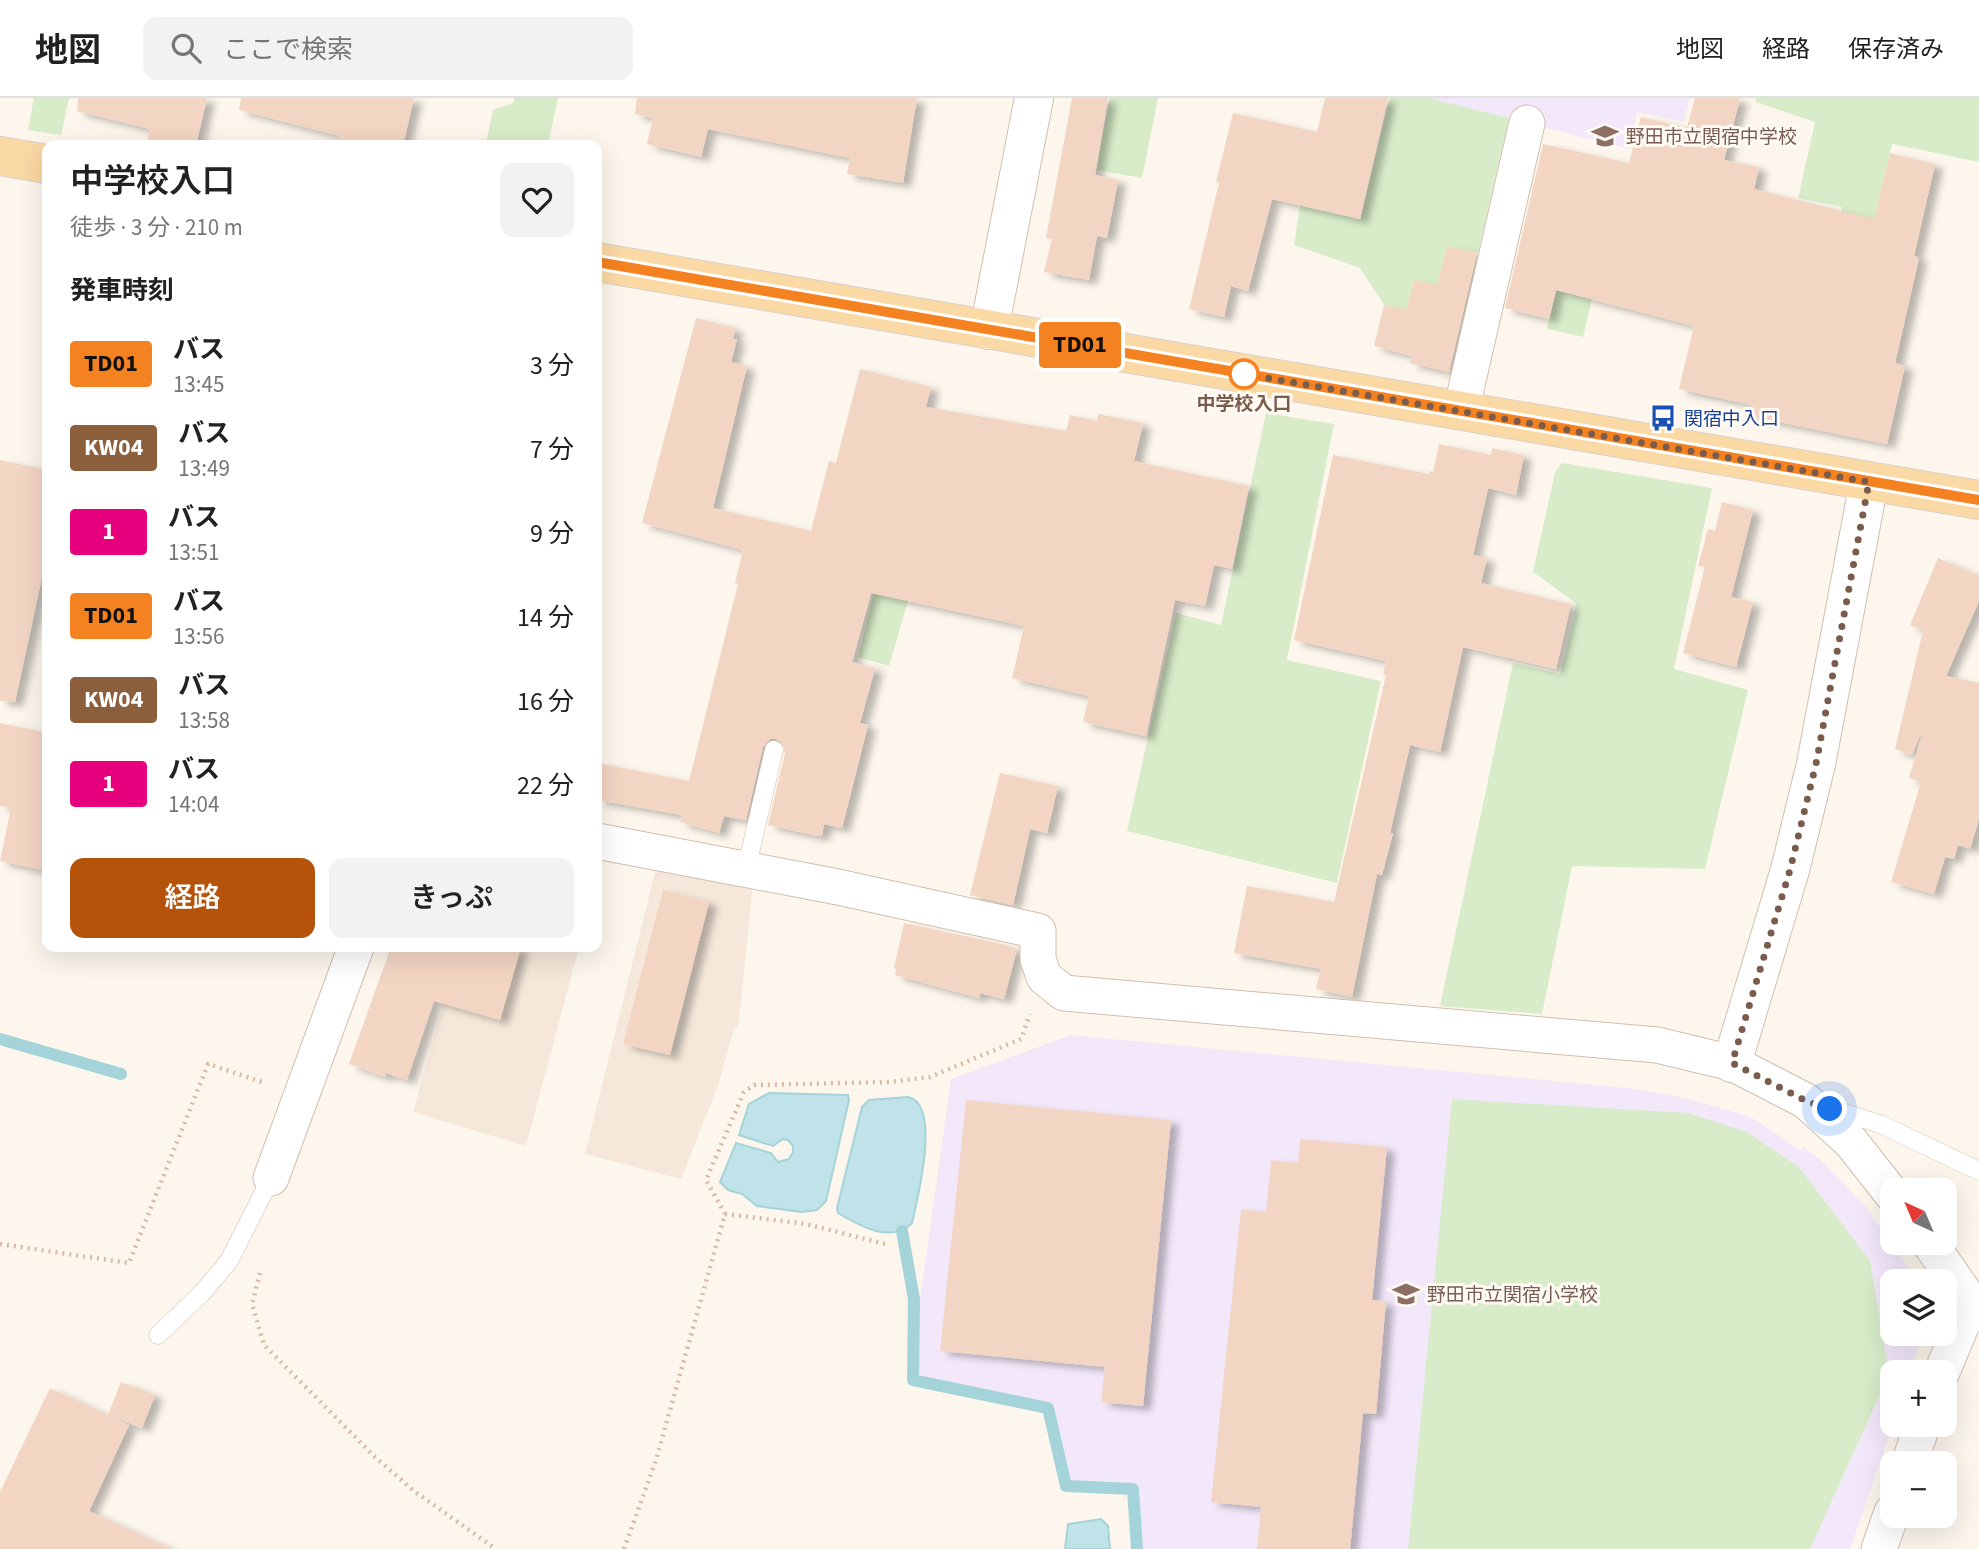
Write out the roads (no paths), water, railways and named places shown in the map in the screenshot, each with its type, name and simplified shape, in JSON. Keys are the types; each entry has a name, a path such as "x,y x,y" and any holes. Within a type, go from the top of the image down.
{"main road":[{"path":"0,156 42,163"},
{"path":"602,263 1979,500"}],"street":[{"path":"989,330 1034,98"},
{"path":"1461,411 1527,123"},
{"path":"1732,1063 1790,870 1816,764 1869,482"},
{"path":"602,842 838,887 1038,931 1038,959 1044,977 1064,993 1657,1045 1732,1063 1806,1101 1851,1142 1880,1179"},
{"path":"271,1178 354,952"},
{"path":"1938,1255 1975,1308 1948,1360"},
{"path":"1878,1549 1886,1528"}],"lane":[{"path":"746,870 774,750"},
{"path":"1806,1101 1880,1124 1979,1171"},
{"path":"158,1335 202,1293 229,1261 271,1178"}],"water":[{"path":"769,1093 848,1095 826,1201 817,1210 802,1212 757,1206 742,1194 728,1190 720,1182 736,1143 771,1153 778,1162 789,1159 793,1152 793,1146 788,1140 783,1139 773,1146 739,1135 749,1104"},
{"path":"908,1097 918,1103 924,1116 926,1134 922,1175 912,1223 895,1232 875,1231 838,1213 837,1208 862,1107 869,1100"},
{"path":"1101,1519 1108,1526 1110,1549 1065,1549 1068,1524"}],"waterway":[{"path":"0,1039 121,1074"},
{"path":"902,1231 914,1299 913,1380 1048,1408 1066,1486 1133,1489 1137,1549"}],"place":[{"name":"野田市立関宿中学校","path":"1605,136"},
{"name":"中学校入口","path":"1244,374"},
{"name":"関宿中入口","path":"1663,418"},
{"name":"野田市立関宿小学校","path":"1406,1294"}]}
